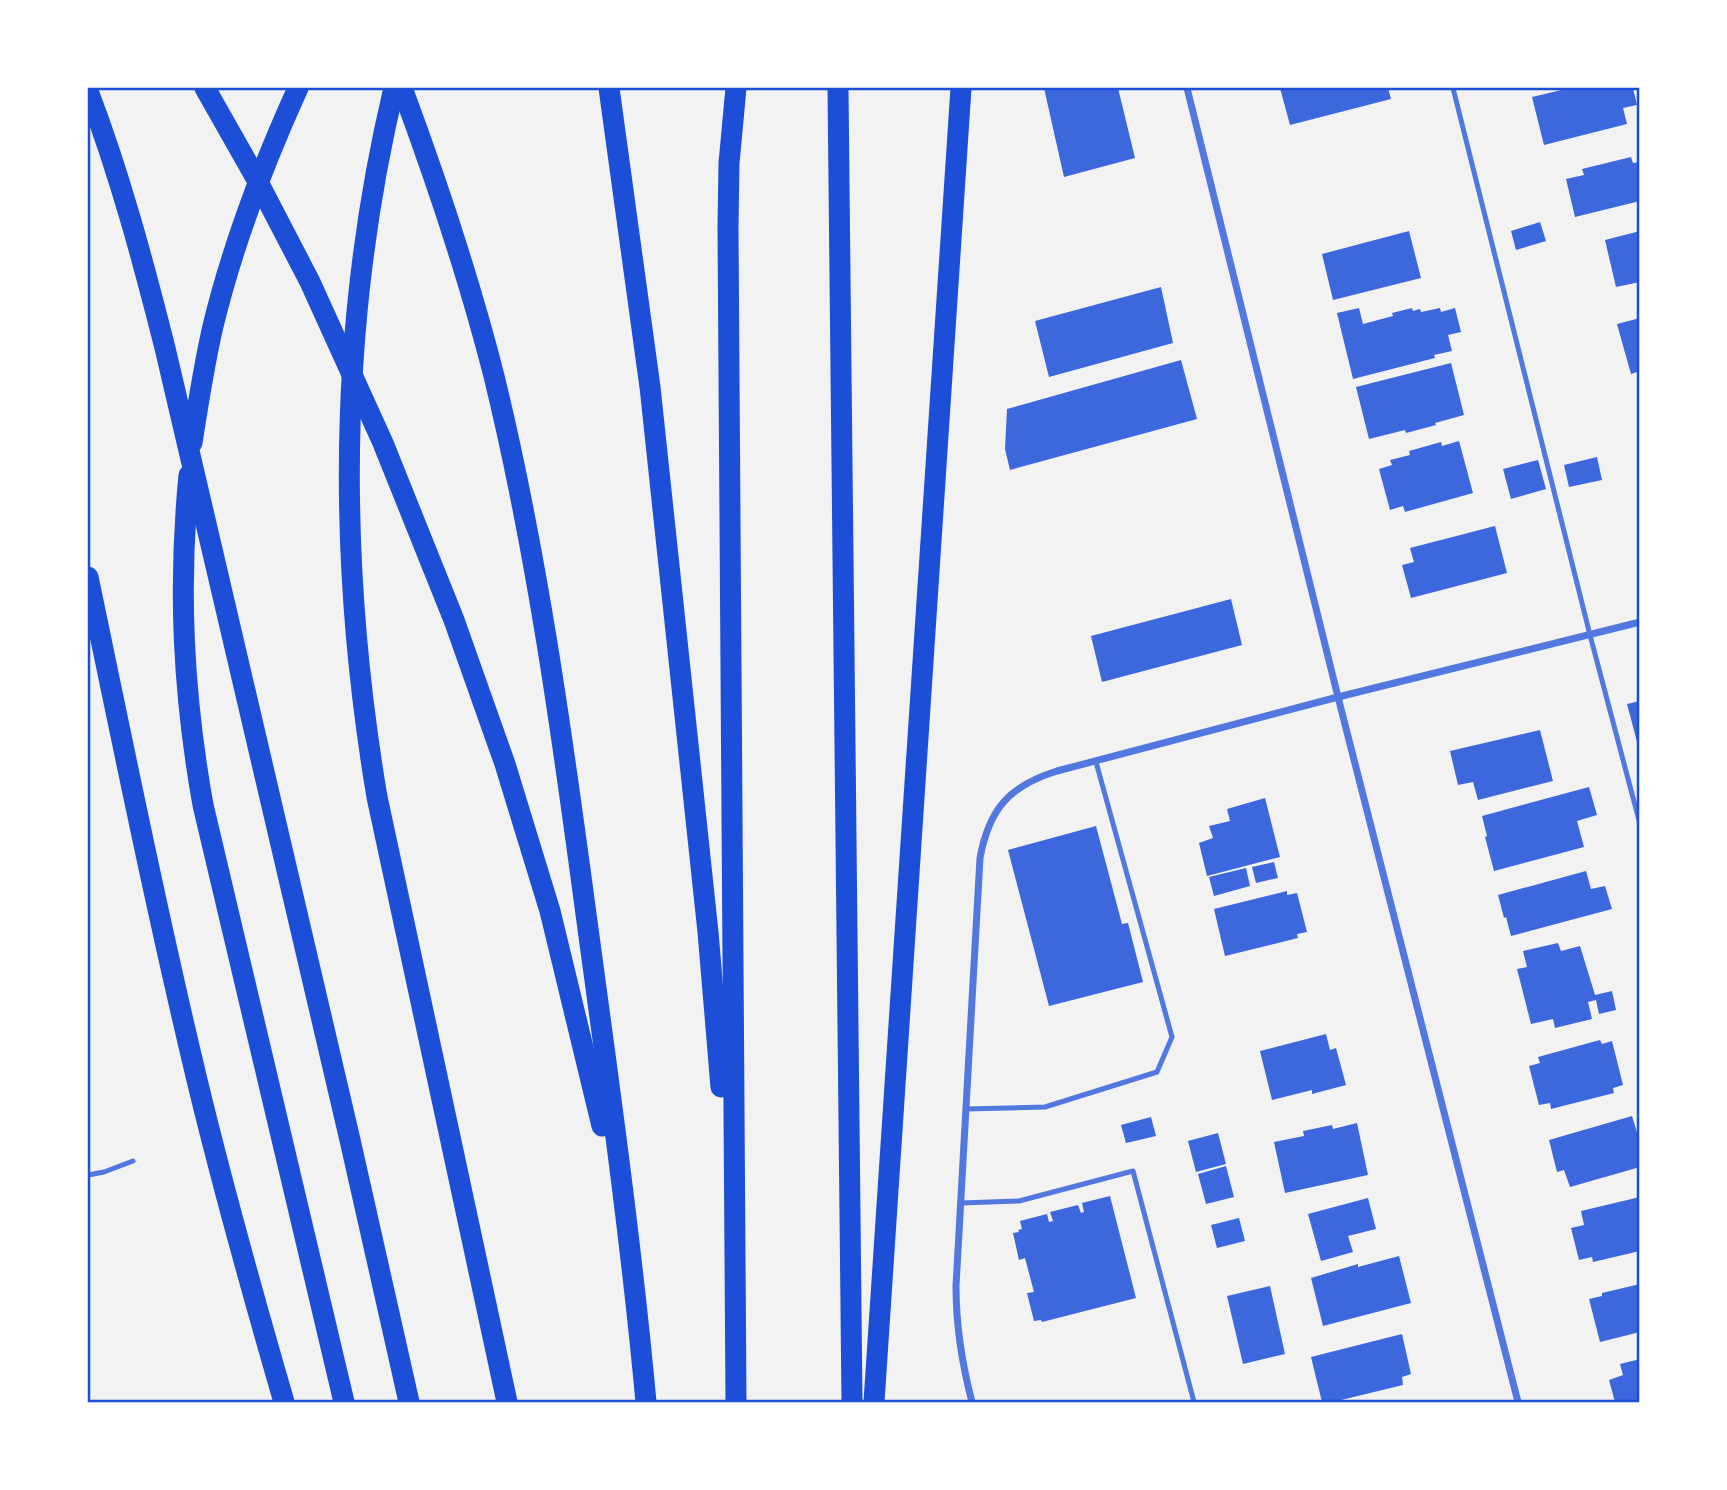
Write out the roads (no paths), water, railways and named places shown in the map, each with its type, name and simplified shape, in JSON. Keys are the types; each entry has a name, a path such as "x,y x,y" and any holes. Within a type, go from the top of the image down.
{"highway":[{"path":"205,88 294,250 335,335 407,501 474,673 508,775 559,948 601,1121 636,1303"},
{"path":"298,88 262,172 236,245 207,357 190,454 184,543 183,633 190,722 203,805 344,1402"},
{"path":"394,88 377,166 358,293 353,355 349,482 353,609 377,797 507,1402"},
{"path":"402,88 455,236 481,327 531,551 570,790 602,1027 646,1402"},
{"path":"609,88 650,387 705,905 727,1166 735,1312"},
{"path":"736,88 729,163 728,227 736,1402"},
{"path":"838,88 852,1402"},
{"path":"874,1402 961,88"},
{"path":"88,91 133,227 165,348 409,1402"},
{"path":"88,577 197,1082 284,1402"}],"street":[{"path":"1187,88 1338,697 1518,1402"},
{"path":"972,1402 963,1368 957,1323 956,1286 980,858 987,829 1000,806 1029,781 1057,771 1338,697 1640,622"}],"lane":[{"path":"1453,88 1640,824"},
{"path":"966,1109 1045,1107 1157,1072 1172,1037 1096,762"},
{"path":"88,1175 133,1161"},
{"path":"961,1203 1019,1201 1133,1171 1194,1402"}]}
